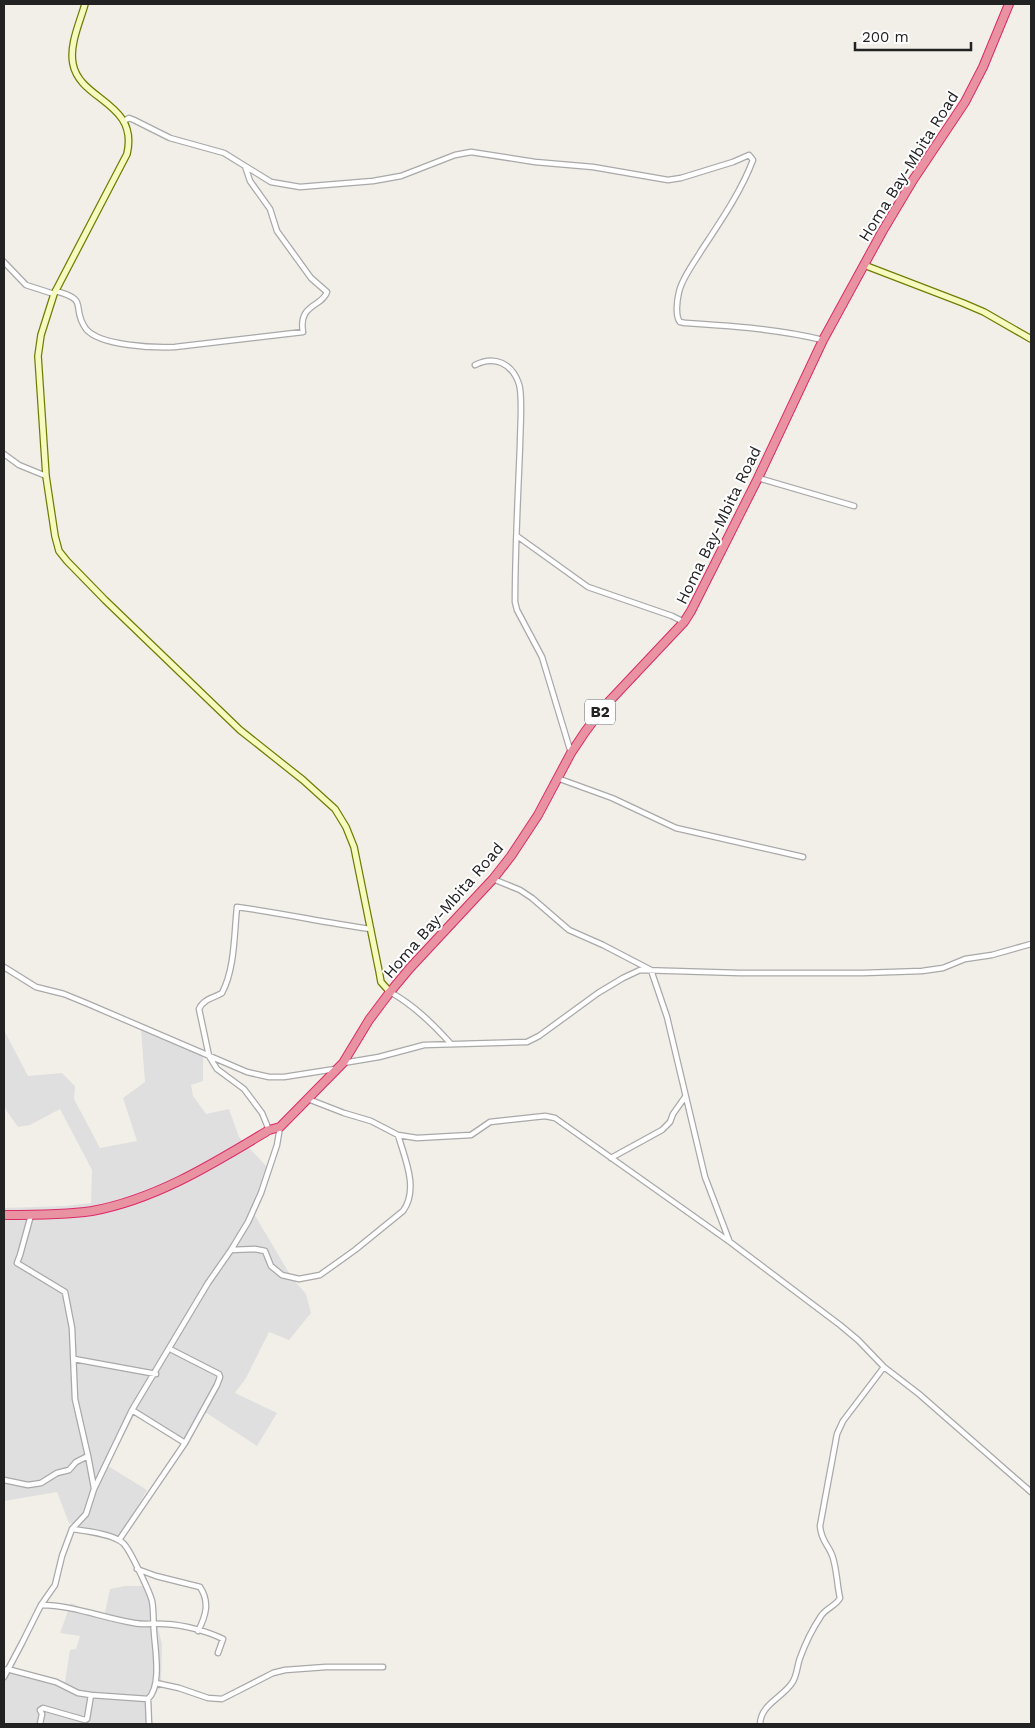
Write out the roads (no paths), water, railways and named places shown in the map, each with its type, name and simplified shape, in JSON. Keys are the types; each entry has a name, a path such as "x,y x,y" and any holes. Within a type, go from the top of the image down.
{"highway":[{"name":"Homa Bay-Mbita Road","path":"4,1215 90,1211 138,1199 191,1175 269,1130 280,1127 343,1063 369,1020 390,992 511,856 571,753 602,709 684,622 710,576 823,340 882,232 913,180 965,102 983,67 1009,4"}],"street":[{"path":"85,4 72,54 75,71 80,79 124,121 129,136 127,154 55,293 41,334 38,356 46,476 57,544 68,562 240,730 303,780 335,809 346,827 354,847 381,982 390,992 407,1001 433,1024 451,1044"},
{"path":"124,121 129,118 170,138 189,145 218,151 271,182 283,186 300,187 324,186 401,176 455,155 471,152 535,162 593,167 668,180 681,178 733,162 749,155 754,160 731,204 688,272 679,291 677,318 680,322 685,323 730,325 803,335 823,340"},
{"path":"4,262 26,285 72,296 76,300 84,324 89,332 104,339 135,346 156,348 303,332 304,317 310,308 326,297 327,292 311,278 277,230 270,209 250,181 245,166"},
{"path":"864,265 984,312 1031,340"},
{"path":"474,365 483,361 503,362 513,371 520,386 515,602 517,610 542,657 571,753"},
{"path":"4,454 19,465 46,476"},
{"path":"758,478 854,506"},
{"path":"517,536 588,587 672,616 684,622"},
{"path":"557,778 612,798 676,828 804,857"},
{"path":"493,878 520,890 532,898 569,930 651,970 667,1017 705,1177 730,1242"},
{"path":"269,1130 255,1102 244,1088 217,1069 209,1056 199,1009 200,1005 207,1000 222,994 226,985 230,970 237,907 371,929"},
{"path":"343,1063 424,1045 526,1042 539,1036 598,993 640,970 740,973 922,971 943,968 965,959 992,955 1031,944"},
{"path":"4,967 36,987 64,994 247,1072 269,1077 284,1077 336,1069"},
{"path":"611,1158 662,1130 670,1122 673,1114 685,1097"},
{"path":"308,1099 344,1113 371,1120 398,1135 417,1138 466,1136 475,1133 490,1122 551,1116 730,1242 840,1325 858,1340 884,1367 919,1394 1031,1492"},
{"path":"4,1676 40,1605 55,1585 62,1556 72,1529 86,1514 94,1489 132,1410 156,1374 208,1283 248,1222 261,1193 277,1146 280,1127"},
{"path":"231,1250 255,1249 265,1251 271,1266 282,1276 299,1279 320,1275 403,1211 408,1204 410,1195 409,1174 398,1135"},
{"path":"31,1214 17,1263 65,1292 72,1328 75,1400 94,1489"},
{"path":"119,1540 185,1443 218,1385 219,1374 170,1349"},
{"path":"74,1359 156,1374"},
{"path":"760,1724 765,1708 786,1691 794,1681 800,1658 821,1616 838,1602 840,1598 833,1556 820,1534 832,1454 837,1434 843,1421 884,1367"},
{"path":"132,1410 185,1443"},
{"path":"4,1480 28,1485 41,1484 57,1473 69,1470 76,1462 88,1456"},
{"path":"72,1529 119,1540 126,1546 152,1601 156,1646 156,1683 148,1699 149,1724"},
{"path":"137,1569 156,1576 200,1587 207,1603 205,1617 198,1631"},
{"path":"40,1605 69,1607 94,1615 138,1624 176,1625 223,1639 218,1653"},
{"path":"156,1683 179,1688 208,1698 222,1699 273,1673 285,1670 326,1667 383,1667"},
{"path":"7,1669 56,1682 78,1693 91,1696 148,1699"},
{"path":"40,1724 42,1714 40,1710 43,1708 84,1720 88,1719 91,1696"}]}
